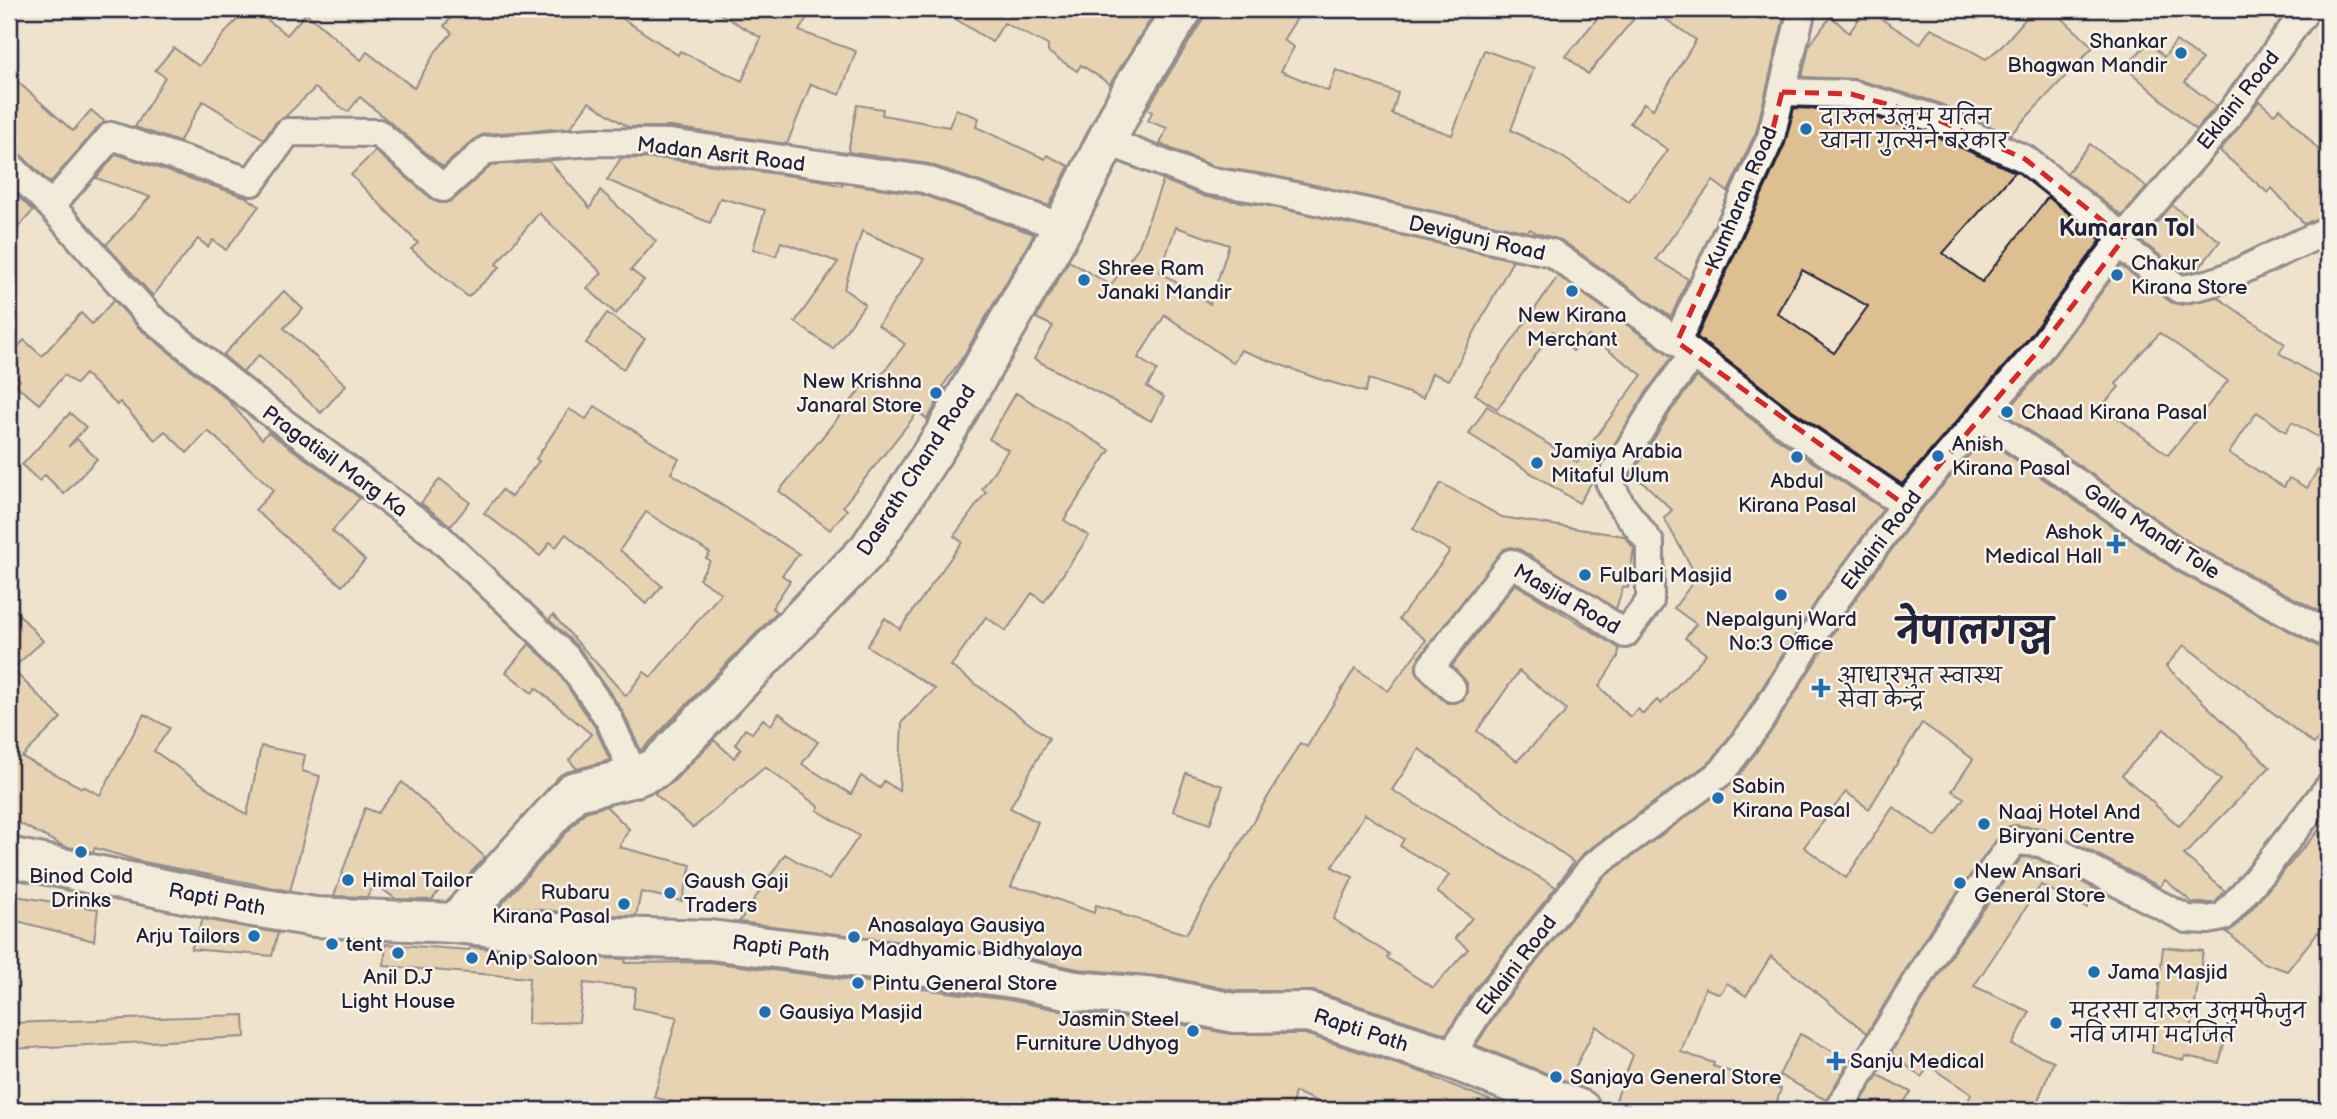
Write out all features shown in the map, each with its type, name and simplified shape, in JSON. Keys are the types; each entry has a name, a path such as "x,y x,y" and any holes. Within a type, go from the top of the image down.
{"main road":[{"name":"Dasrath Chand Road","path":"455,923 573,792 635,777 656,768 869,549 944,435 1063,226 1132,90 1184,9"},
{"name":"Rapti Path","path":"9,857 247,906 315,917 455,923 585,936 710,940 1013,978 1074,991 1168,999 1234,1013 1308,1012 1449,1058 1581,1110"}],"street":[{"name":"Kumharan Road","path":"1685,348 1771,137 1802,9"},
{"name":"Eklaini Road","path":"1449,1058 1487,999 1593,866 1722,772 1758,724 1832,605 1905,505 2038,351 2121,241 2224,122 2307,9"},
{"path":"1782,92 1851,94 1931,117 2025,159 2179,289 2203,287 2247,270 2328,230"},
{"name":"Madan Asrit Road","path":"51,206 111,136 252,182 288,132 378,133 443,188 486,150 593,142 670,143 924,180 1063,226"},
{"name":"Devigunj Road","path":"1106,141 1209,181 1267,190 1552,253 1685,348 1782,422 1905,505"},
{"name":"Pragatisil Marg Ka","path":"9,165 51,206 149,316 257,403 439,537 566,657 609,719 635,777"},
{"name":"Masjid Road","path":"1451,688 1431,667 1511,563 1586,607 1625,634 1650,601 1650,543 1621,505 1609,481 1658,402 1685,348"},
{"name":"Galla Mandi Tole","path":"1982,417 2188,559 2327,632"},
{"path":"1838,1110 1944,937 2014,841 2041,844 2187,919 2208,920 2223,917 2328,788"}],"highlighted area":[{"path":"1782,92 1851,94 1931,117 2025,159 2124,238 2038,351 1905,505 1677,342 1771,137"}],"building":[{"path":"248,9 253,9 287,35 306,13 361,60 367,52 414,88 436,51 452,33 444,26 458,9 608,9 678,55 680,51 742,81 761,38 712,9 812,9 799,31 856,51 840,95 811,84 787,144 672,127 628,127 589,102 570,128 484,134 443,167 360,97 348,112 315,88 285,117 276,122 264,139 203,101 179,142 135,127 165,77 155,70 174,48 199,66"},
{"path":"940,9 1157,9 1110,84 1081,65 1077,71 1048,52 1048,45 1004,23 992,42"},
{"path":"1205,9 1303,9 1283,40 1294,47 1281,71 1328,91 1336,70 1398,93 1392,114 1452,135 1484,50 1534,68 1511,130 1561,156 1629,202 1668,150 1630,123 1644,103 1653,109 1696,40 1651,9 1786,9 1756,132 1728,192 1713,181 1656,259 1688,279 1671,317 1561,240 1530,229 1528,232 1270,175 1213,166 1160,144 1167,128 1148,121 1152,112 1147,109 1202,21"},
{"path":"1605,9 1642,9 1588,74 1566,56"},
{"path":"1866,9 1920,44 1931,28 1986,59 2001,47 2034,9 2052,9 2093,47 2010,135 1936,102 1855,79 1802,77 1809,46 1831,16 1849,33"},
{"path":"2176,41 2202,59 2185,82 2216,106 2196,130 2125,67 2149,42 2164,57"},
{"path":"9,74 73,131 91,110 105,122 50,183 20,154 9,150"},
{"path":"2259,101 2274,114 2280,108 2328,160 2328,214 2304,224 2272,188 2268,193 2220,151"},
{"path":"857,105 883,109 882,115 949,127 956,109 979,118 976,127 1045,159 1047,155 1069,166 1049,206 929,164 848,152"},
{"path":"1794,108 1849,110 1926,132 2015,172 1943,253 1982,282 2048,197 2101,240 2026,341 1902,484 1791,409 1697,337 1785,144","holes":["1802,270 1868,306 1834,353 1777,313"]},
{"path":"2090,144 2147,187 2122,216 2067,173"},
{"path":"375,151 440,203 453,200 492,165 549,161 590,208 600,190 656,241 631,270 644,280 616,314 587,288 602,273 539,213 496,264 500,267 468,297 411,249 418,243 351,175"},
{"path":"116,154 246,197 259,206 226,250 213,240 208,247 198,239 153,296 106,245 150,197 96,178"},
{"path":"621,158 669,159 820,180 842,186 842,183 920,194 1034,234 943,386 945,388 927,419 918,412 843,506 847,510 830,530 779,491 868,380 874,385 905,344 878,325 924,259 862,231 844,289 865,304 833,349 795,322 838,262 781,242 776,256 753,249 765,210 720,198 710,223 607,180"},
{"path":"1163,180 1206,197 1264,205 1513,260 1449,380 1432,373 1423,398 1369,379 1365,392 1316,378 1241,350 1233,363 1165,315 1138,358 1157,370 1147,387 1164,397 1151,421 1034,359 1053,326 1036,318 1069,261 1111,285 1139,246","holes":["1176,227 1229,245 1210,304 1160,272"]},
{"path":"9,187 33,211 9,237"},
{"path":"2172,205 2220,241 2198,270 2183,273 2141,241"},
{"path":"2121,266 2171,302 2181,305 2217,297 2285,344 2279,353 2328,383 2328,443 2292,422 2286,432 2257,412 2229,453 2284,487 2289,478 2307,488 2328,453 2328,616 2195,546 2005,414 2051,360","holes":["2160,333 2228,381 2168,455 2102,406 2119,387 2116,384"]},
{"path":"1558,276 1672,357 1645,394 1579,503 1469,434 1487,406 1577,462 1642,375 1589,336 1573,351 1553,331 1497,409 1475,394"},
{"path":"284,291 303,309 284,328 346,385 321,413 259,355 243,372 223,355"},
{"path":"114,300 139,328 228,400 262,439 268,432 360,498 332,531 365,560 342,586 255,510 274,490 208,431 187,453 165,431 155,440 120,402 117,405 85,374 76,384 64,375 39,404 16,385 20,380 9,370 9,357 24,340 42,356 81,313 92,324"},
{"path":"607,313 645,339 623,369 586,343"},
{"path":"1697,377 1772,435 1883,509 1819,597 1745,715 1711,761 1584,853 1558,884 1573,862 1419,749 1392,790 1556,887 1475,989 1446,1034 1314,991 1236,991 1170,977 1078,969 1016,956 739,922 785,854 829,880 859,836 817,810 819,807 765,767 693,828 654,793 672,783 714,740 734,758 741,749 735,744 745,729 752,733 763,719 771,725 779,713 818,742 802,764 851,794 861,776 880,788 884,781 899,791 902,722 935,689 867,646 885,618 900,629 962,542 954,536 986,492 982,489 1008,450 989,439 1016,393 1110,450 1064,520 1089,536 1044,602 1032,593 1006,631 986,617 951,666 1049,738 1010,808 1038,822 1011,887 1035,891 1094,913 1096,905 1186,934 1300,743 1307,747 1355,668 1388,691 1426,640 1399,619 1450,551 1413,529 1441,483 1502,517 1624,536 1634,548 1628,588 1623,587 1616,609 1519,549 1504,549 1419,657 1416,671 1420,678 1447,703 1463,700 1467,693 1467,683 1452,666 1515,584 1619,648 1618,657 1599,686 1630,717 1638,709 1643,714 1657,700 1661,704 1706,654 1685,638 1696,624 1674,608 1697,577 1664,518 1672,510 1644,483 1631,476 1671,411","holes":["1519,671 1566,709 1517,761 1477,731","1365,814 1404,839 1400,846 1449,875 1437,892 1472,918 1455,938 1468,949 1433,988 1387,958 1389,954 1333,919 1353,877 1332,867"]},
{"path":"595,406 679,459 671,473 799,554 782,575 790,581 772,608 777,612 641,751 622,710 579,648 549,620 553,615 626,696 644,672 651,677 721,593 699,579 710,561 706,558 710,553 646,512 620,550 662,586 646,604 566,534 556,547 550,542 540,556 484,513 502,490 511,497 539,461 536,459 569,409 586,419"},
{"path":"70,413 86,427 68,447 77,439 97,459 64,494 45,475 39,481 22,465"},
{"path":"1984,438 2178,572 2328,650 2328,749 2318,739 2314,744 2184,645 2166,666 2270,767 2184,855 2225,891 2215,903 2193,903 2165,880 2160,887 2048,829 2015,825 2007,827 1931,928 1867,1033 1771,956 1746,996 1727,983 1720,994 1705,988 1681,1052 1781,1089 1774,1110 1645,1110 1616,1100 1633,1055 1596,1026 1568,1082 1476,1045 1500,1008 1604,877 1735,781 1771,732 1845,614 1917,515","holes":["1922,723 1973,759 1952,791 1964,798 1936,837 1893,807 1846,878 1804,847 1846,792 1869,809","2164,729 2221,780 2179,826 2122,775"]},
{"path":"440,479 470,502 451,526 421,503"},
{"path":"9,603 43,641 12,669 61,718 22,757 82,788 83,786 100,795 144,714 170,728 154,751 247,815 261,746 305,755 302,771 320,776 290,891 139,861 95,848 93,852 63,846 9,818"},
{"path":"529,644 554,667 595,727 610,760 577,769 569,760 591,734 536,688 532,693 506,672"},
{"path":"1186,773 1223,786 1210,824 1173,811"},
{"path":"402,782 485,857 457,888 447,879 432,900 396,899 375,884 367,897 334,896 365,808 378,813"},
{"path":"606,806 629,829 619,847 691,865 682,901 641,892 636,916 500,906 585,812"},
{"path":"2328,819 2328,940 2318,932 2287,971 2261,962 2227,932 2249,912"},
{"path":"2022,857 2037,858 2097,890 2087,908 2041,885 1974,986 2030,1012 2012,1045 2054,1061 2034,1110 1965,1110 1971,1094 1929,1066 1921,1077 1891,1053 1957,946"},
{"path":"9,895 98,909 94,941 9,919"},
{"path":"203,919 278,933 272,956 191,949"},
{"path":"386,944 469,950 471,947 583,958 626,959 625,963 708,962 1009,1000 1073,1013 1165,1021 1230,1034 1305,1034 1433,1076 1511,1109 1338,1110 1295,1092 1291,1110 700,1110 654,1097 677,1017 633,1008 636,988 584,983 579,1022 528,1024 529,978 384,966"},
{"path":"2163,947 2203,951 2191,1030 2226,1037 2219,1063 2185,1056 2184,1060 2152,1052"},
{"path":"244,1015 245,1037 9,1049 9,1023"},
{"path":"1800,1034 1850,1060 1826,1100 1779,1075"},
{"path":"1878,1075 1911,1092 1898,1110 1856,1110"}],"place":[{"name":"Shankar Bhagwan Mandir","path":"2181,53"},
{"name":"दारुल उलुम यतिन खाना गुल्सने बरकार","path":"1806,129"},
{"name":"Chakur Kirana Store","path":"2117,275"},
{"name":"Shree Ram Janaki Mandir","path":"1084,280"},
{"name":"New Kirana Merchant","path":"1572,291"},
{"name":"New Krishna Janaral Store","path":"936,393"},
{"name":"Chaad Kirana Pasal","path":"2007,412"},
{"name":"Anish Kirana Pasal","path":"1938,456"},
{"name":"Abdul Kirana Pasal","path":"1797,457"},
{"name":"Jamiya Arabia Mitaful Ulum","path":"1537,463"},
{"name":"Ashok Medical Hall","path":"2116,544"},
{"name":"Fulbari Masjid","path":"1585,575"},
{"name":"Nepalgunj Ward No:3 Office","path":"1781,595"},
{"name":"आधारभुत स्वास्थ सेवा केन्द्र","path":"1821,688"},
{"name":"Sabin Kirana Pasal","path":"1718,798"},
{"name":"Naaj Hotel And Biryani Centre","path":"1984,824"},
{"name":"Binod Cold Drinks","path":"81,852"},
{"name":"Himal Tailor","path":"348,880"},
{"name":"New Ansari General Store","path":"1960,883"},
{"name":"Gaush Gaji Traders","path":"670,893"},
{"name":"Rubaru Kirana Pasal","path":"624,904"},
{"name":"Arju Tailors","path":"254,936"},
{"name":"Anasalaya Gausiya Madhyamic Bidhyalaya","path":"854,937"},
{"name":"tent","path":"332,944"},
{"name":"Anil D.J Light House","path":"398,953"},
{"name":"Anip Saloon","path":"472,958"},
{"name":"Jama Masjid","path":"2094,972"},
{"name":"Pintu General Store","path":"858,983"},
{"name":"Gausiya Masjid","path":"765,1012"},
{"name":"मदरसा दारुल उलुमफैजुन नवि जामा मदजित","path":"2056,1023"},
{"name":"Jasmin Steel Furniture Udhyog","path":"1193,1031"},
{"name":"Sanju Medical","path":"1836,1061"},
{"name":"Sanjaya General Store","path":"1556,1077"}],"district":[{"name":"Kumaran Tol","path":"2127,228"},
{"name":"नेपालगञ्ज","path":"1975,631"}]}
